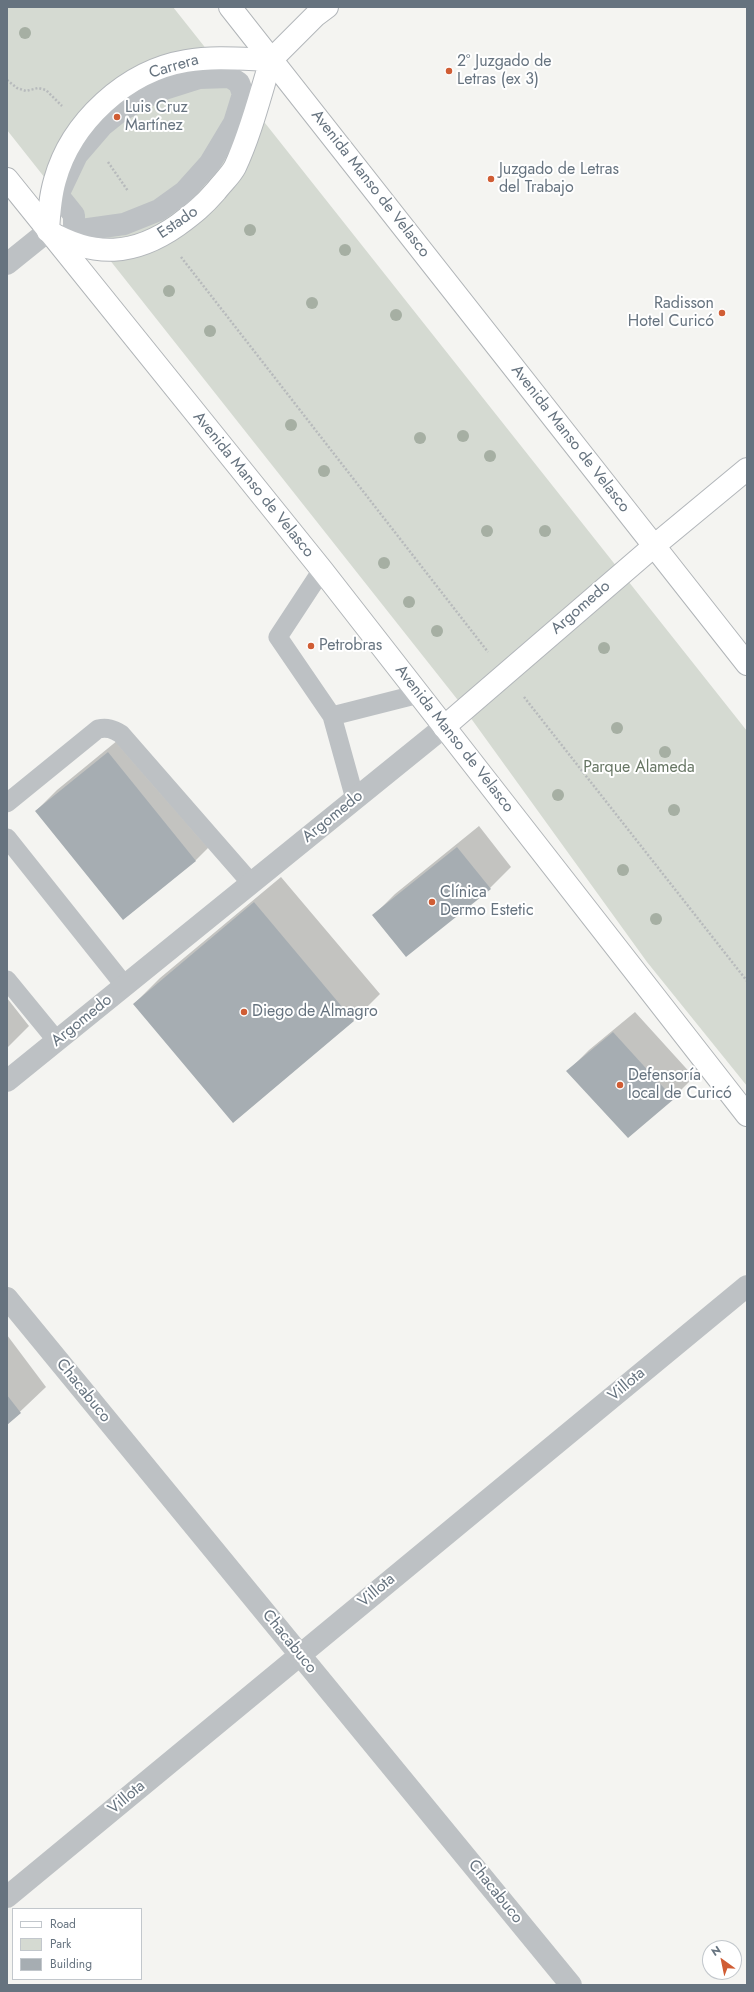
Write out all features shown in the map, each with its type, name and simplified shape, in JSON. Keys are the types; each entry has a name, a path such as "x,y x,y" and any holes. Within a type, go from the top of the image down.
{"main road":[{"name":"Avenida Manso de Velasco","path":"230,7 747,664"},
{"path":"271,60 315,16 327,7"},
{"name":"Carrera","path":"48,231 49,205 55,180 67,151 86,133 100,107 120,90 142,76 166,66 204,58 271,60"},
{"name":"Estado","path":"48,231 64,241 83,248 102,250 124,249 145,244 165,234 202,208 234,168 253,120 271,60"},
{"name":"Avenida Manso de Velasco","path":"7,179 322,570 747,1115"},
{"name":"Argomedo","path":"444,727 654,546 747,469"}],"street":[{"path":"230,77 239,83 242,94 234,123 210,163 184,192 160,210 150,213 124,224 74,231 74,215 58,195 86,133 102,126 122,110 158,91 199,78 230,77"},
{"path":"7,264 48,231"},
{"name":"Argomedo","path":"7,1081 444,727"},
{"name":"Villota","path":"7,1897 747,1286"},
{"name":"Chacabuco","path":"7,1298 571,1985"}],"lane":[{"path":"322,570 278,637 332,716 355,799"},
{"path":"332,716 419,694"},
{"path":"7,803 98,729 104,727 112,729 120,734 251,883"},
{"path":"7,838 125,986"},
{"path":"7,980 57,1041"}],"path":[{"path":"7,80 17,88 26,91 38,88 46,90 86,133 126,189 143,203 150,213"},
{"path":"165,234 188,267 747,981"}],"green space":[{"name":"Parque Alameda","path":"7,7 173,7 747,731 747,1086 647,962 457,699 7,130"}],"building":[{"path":"108,752 196,861 123,920 35,811"},
{"name":"Clínica Dermo Estetic","path":"457,847 491,889 406,957 372,915"},
{"name":"Diego de Almagro","path":"254,902 354,1021 233,1123 133,1004"},
{"name":"Defensoría local de Curicó","path":"613,1032 674,1099 628,1138 566,1071"},
{"path":"7,1395 21,1413 7,1425"}],"place":[{"name":"2° Juzgado de Letras (ex 3)","path":"449,71"},
{"name":"Luis Cruz Martínez","path":"117,117"},
{"name":"Juzgado de Letras del Trabajo","path":"491,179"},
{"name":"Radisson Hotel Curicó","path":"722,313"},
{"name":"Petrobras","path":"311,646"},
{"name":"Clínica Dermo Estetic","path":"432,902"},
{"name":"Diego de Almagro","path":"244,1012"},
{"name":"Defensoría local de Curicó","path":"620,1085"}]}
